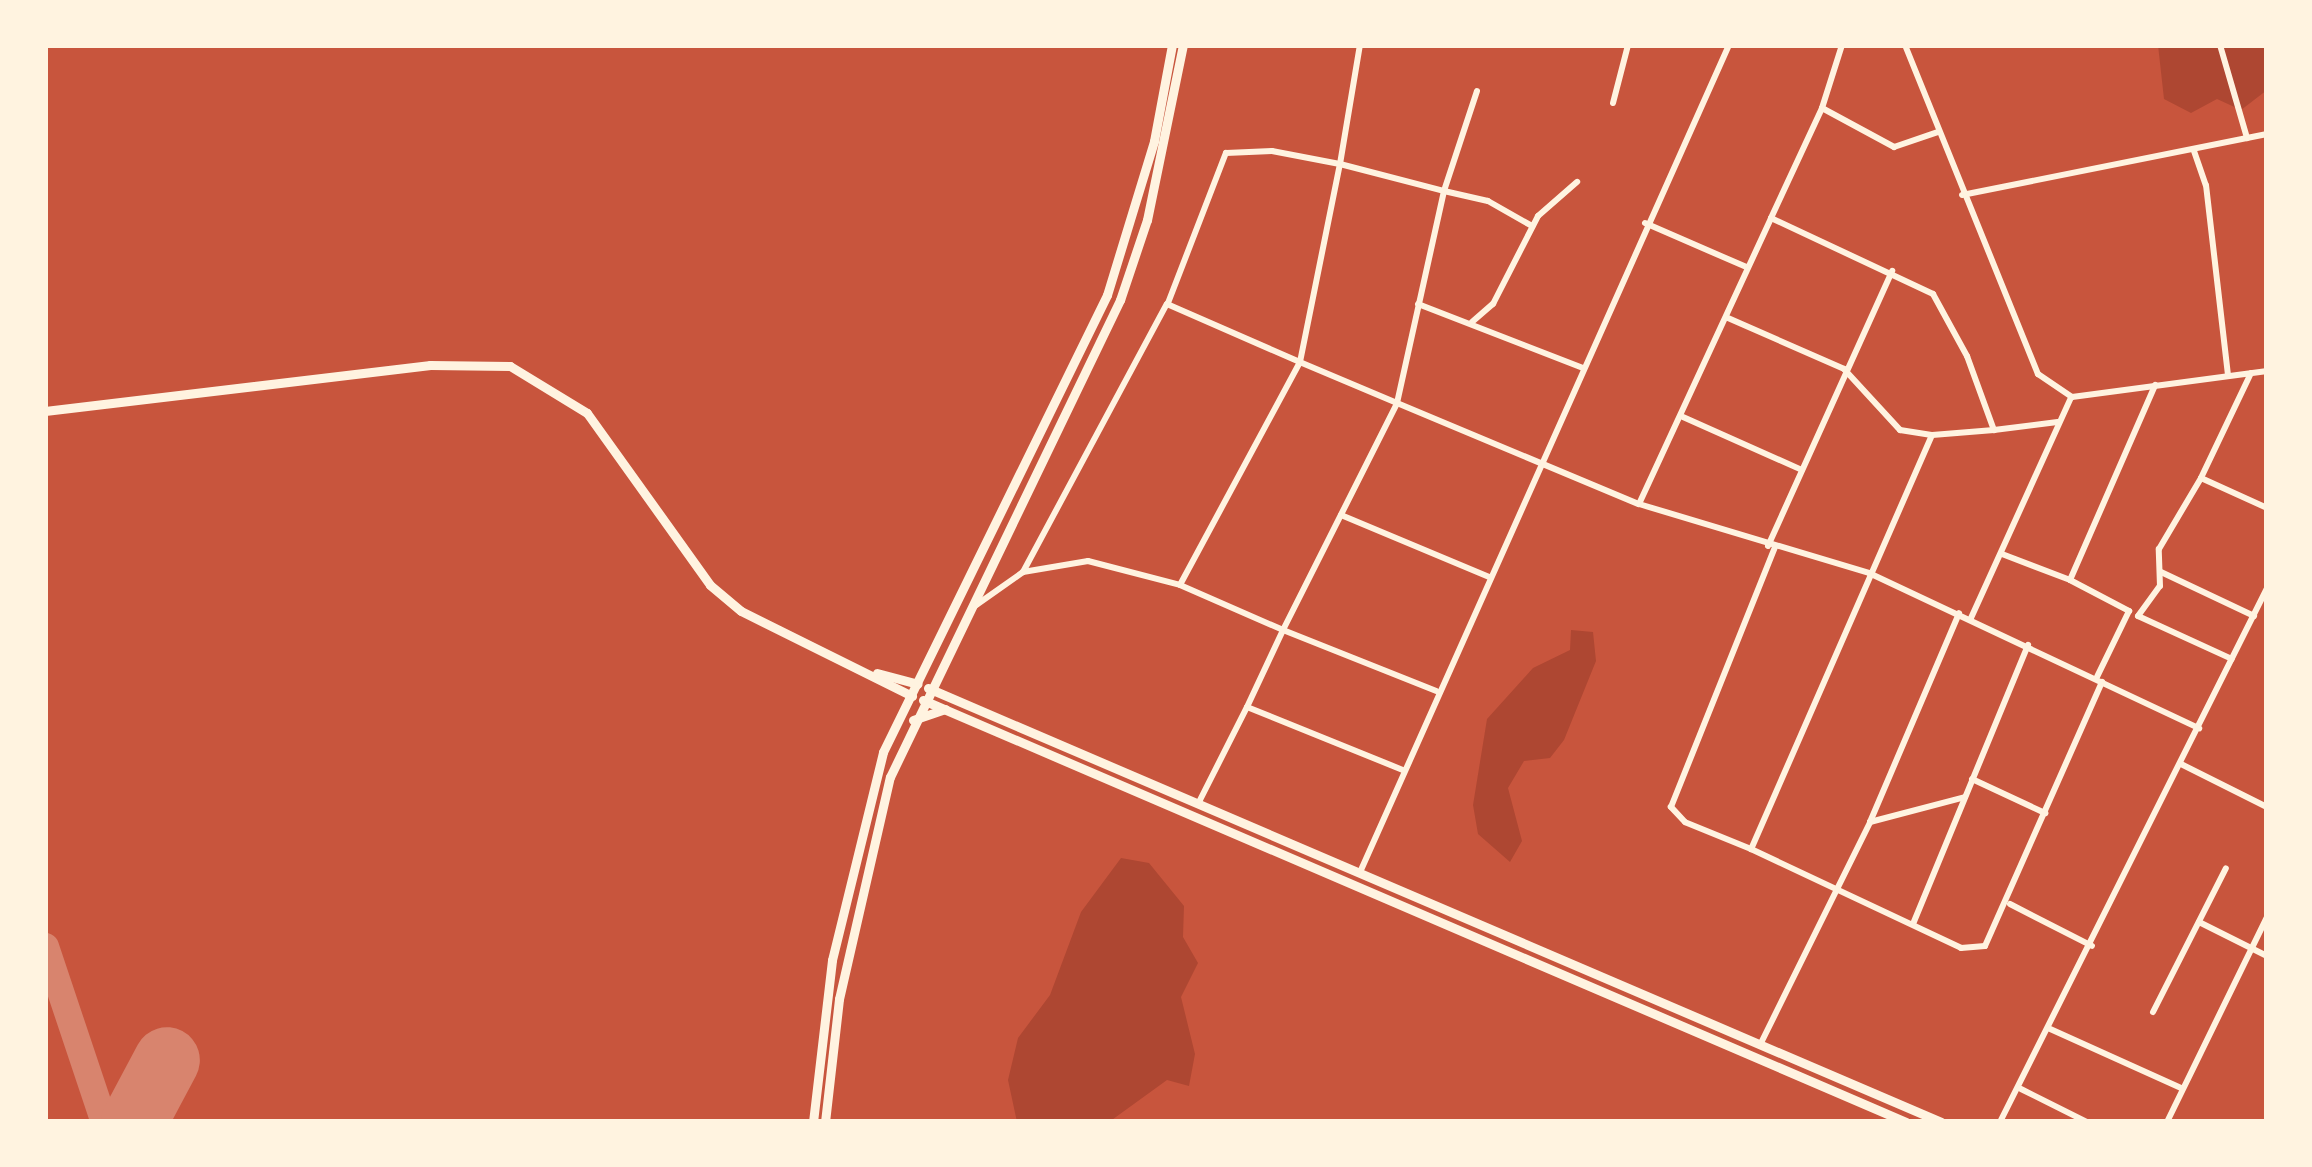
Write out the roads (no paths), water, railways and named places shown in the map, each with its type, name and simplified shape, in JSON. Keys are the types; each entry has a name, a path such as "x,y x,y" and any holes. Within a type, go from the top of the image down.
{"main road":[{"path":"813,1122 825,1003 856,842 913,682 1107,295 1154,141 1172,45"},
{"path":"825,1122 861,884 914,721 1120,300 1148,220 1184,45"},
{"path":"45,411 430,365 510,366 587,413 710,585 741,611 908,694 1906,1122"},
{"path":"871,673 928,688 1941,1122"},
{"path":"914,721 945,709"}],"street":[{"path":"1180,585 1300,362 1360,45"},
{"path":"1613,104 1628,45"},
{"path":"1361,870 1436,691 1729,45"},
{"path":"1639,504 1822,108 1842,45"},
{"path":"1905,45 2031,364 2072,397 2267,370"},
{"path":"2220,45 2247,138"},
{"path":"1198,802 1397,403 1444,191 1477,91"},
{"path":"1822,108 1894,147 1938,132"},
{"path":"1962,195 2267,134"},
{"path":"966,612 1023,572 1167,304 1226,153 1272,151 1340,164 1488,202 1532,226"},
{"path":"2194,151 2206,185 2228,376"},
{"path":"1472,322 1493,304 1532,226 1577,182"},
{"path":"1771,218 1892,271 1944,307 1994,430"},
{"path":"1645,223 1748,268"},
{"path":"1892,271 1802,470 1671,807 1676,817 1973,951 1985,946 2008,903 2099,680 2161,572 2159,549 2201,478 2251,373"},
{"path":"1167,304 1639,504 1771,548 1869,573 2199,728"},
{"path":"1418,304 1583,368"},
{"path":"1728,318 1844,369 1900,430 1931,435 2058,422"},
{"path":"2070,580 2155,385"},
{"path":"1971,618 2072,397"},
{"path":"1683,417 1802,470"},
{"path":"1751,849 1931,435"},
{"path":"2201,478 2267,508"},
{"path":"1341,515 1489,577"},
{"path":"2002,554 2070,580 2232,659"},
{"path":"1023,572 1109,561 1180,585 1436,691"},
{"path":"2161,572 2254,616"},
{"path":"2000,1122 2267,588"},
{"path":"2260,603 2267,612"},
{"path":"1761,1043 1785,982 1839,890 1959,613"},
{"path":"1913,925 2028,644"},
{"path":"1247,707 1403,770"},
{"path":"2181,764 2267,807"},
{"path":"1972,779 2045,813"},
{"path":"1870,822 1966,797"},
{"path":"2152,1012 2227,868"},
{"path":"2008,903 2092,946"},
{"path":"2167,1122 2267,917"},
{"path":"2199,922 2267,956"},
{"path":"2048,1028 2182,1089"},
{"path":"2021,1089 2087,1122"}]}
